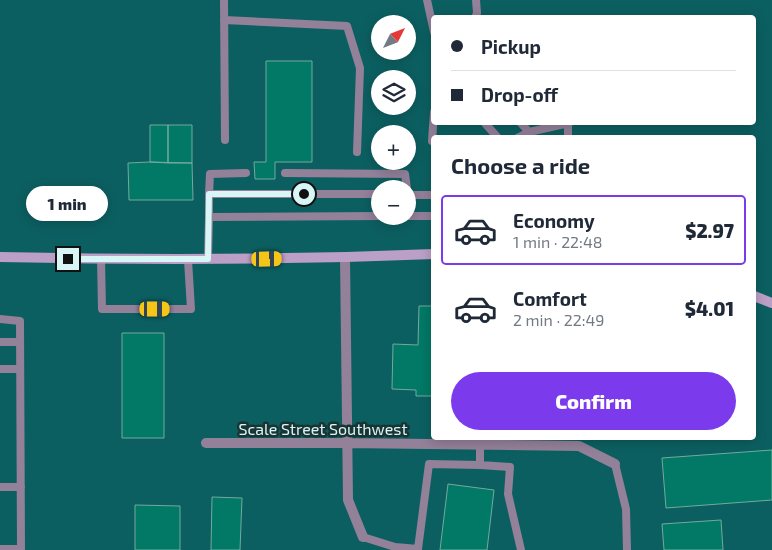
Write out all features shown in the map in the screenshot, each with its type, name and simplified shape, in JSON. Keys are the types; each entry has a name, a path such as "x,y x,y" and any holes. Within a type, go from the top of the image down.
{"street":[{"path":"0,257 188,260 346,258 431,254"},
{"path":"346,258 346,443 348,500 363,537"},
{"path":"756,297 772,303"},
{"name":"Scale Street Southwest","path":"206,443 579,446 615,464"}],"lane":[{"path":"224,0 225,140"},
{"path":"427,0 431,18"},
{"path":"476,0 476,15"},
{"path":"224,20 346,26 360,68 357,152"},
{"path":"487,125 495,135"},
{"path":"523,125 529,132"},
{"path":"523,135 559,125"},
{"path":"208,259 210,174 246,173"},
{"path":"285,173 404,174 405,180"},
{"path":"416,193 431,195"},
{"path":"209,194 371,194"},
{"path":"209,217 371,216"},
{"path":"416,216 431,216"},
{"path":"101,259 102,309 191,309 188,260"},
{"path":"0,320 20,321 22,549 0,549"},
{"path":"0,342 20,342"},
{"path":"0,369 20,369"},
{"path":"480,445 480,465"},
{"path":"363,537 395,547 418,549 429,464 510,467 508,494 521,550"},
{"path":"615,464 626,508 627,550"},
{"path":"0,487 21,488"}],"shaded area":[{"path":"0,0 772,0 772,550 0,550"}],"building":[{"path":"266,61 312,61 312,162 275,162 275,179 255,179 254,162 266,162"},
{"path":"150,125 168,125 168,163 150,162"},
{"path":"168,125 192,125 192,163 168,163"},
{"path":"128,163 192,163 193,200 129,200"},
{"path":"419,306 431,306 431,396 416,396 416,390 392,389 393,344 418,345"},
{"path":"122,333 164,333 164,438 122,438"},
{"path":"772,450 772,500 666,508 662,458"},
{"path":"448,484 494,490 487,550 440,550"},
{"path":"212,497 242,498 240,550 211,550"},
{"path":"135,505 180,506 180,550 135,550"},
{"path":"721,520 723,550 664,550 662,524"}],"route":[{"path":"68,259 208,259 209,194 304,194"}]}
